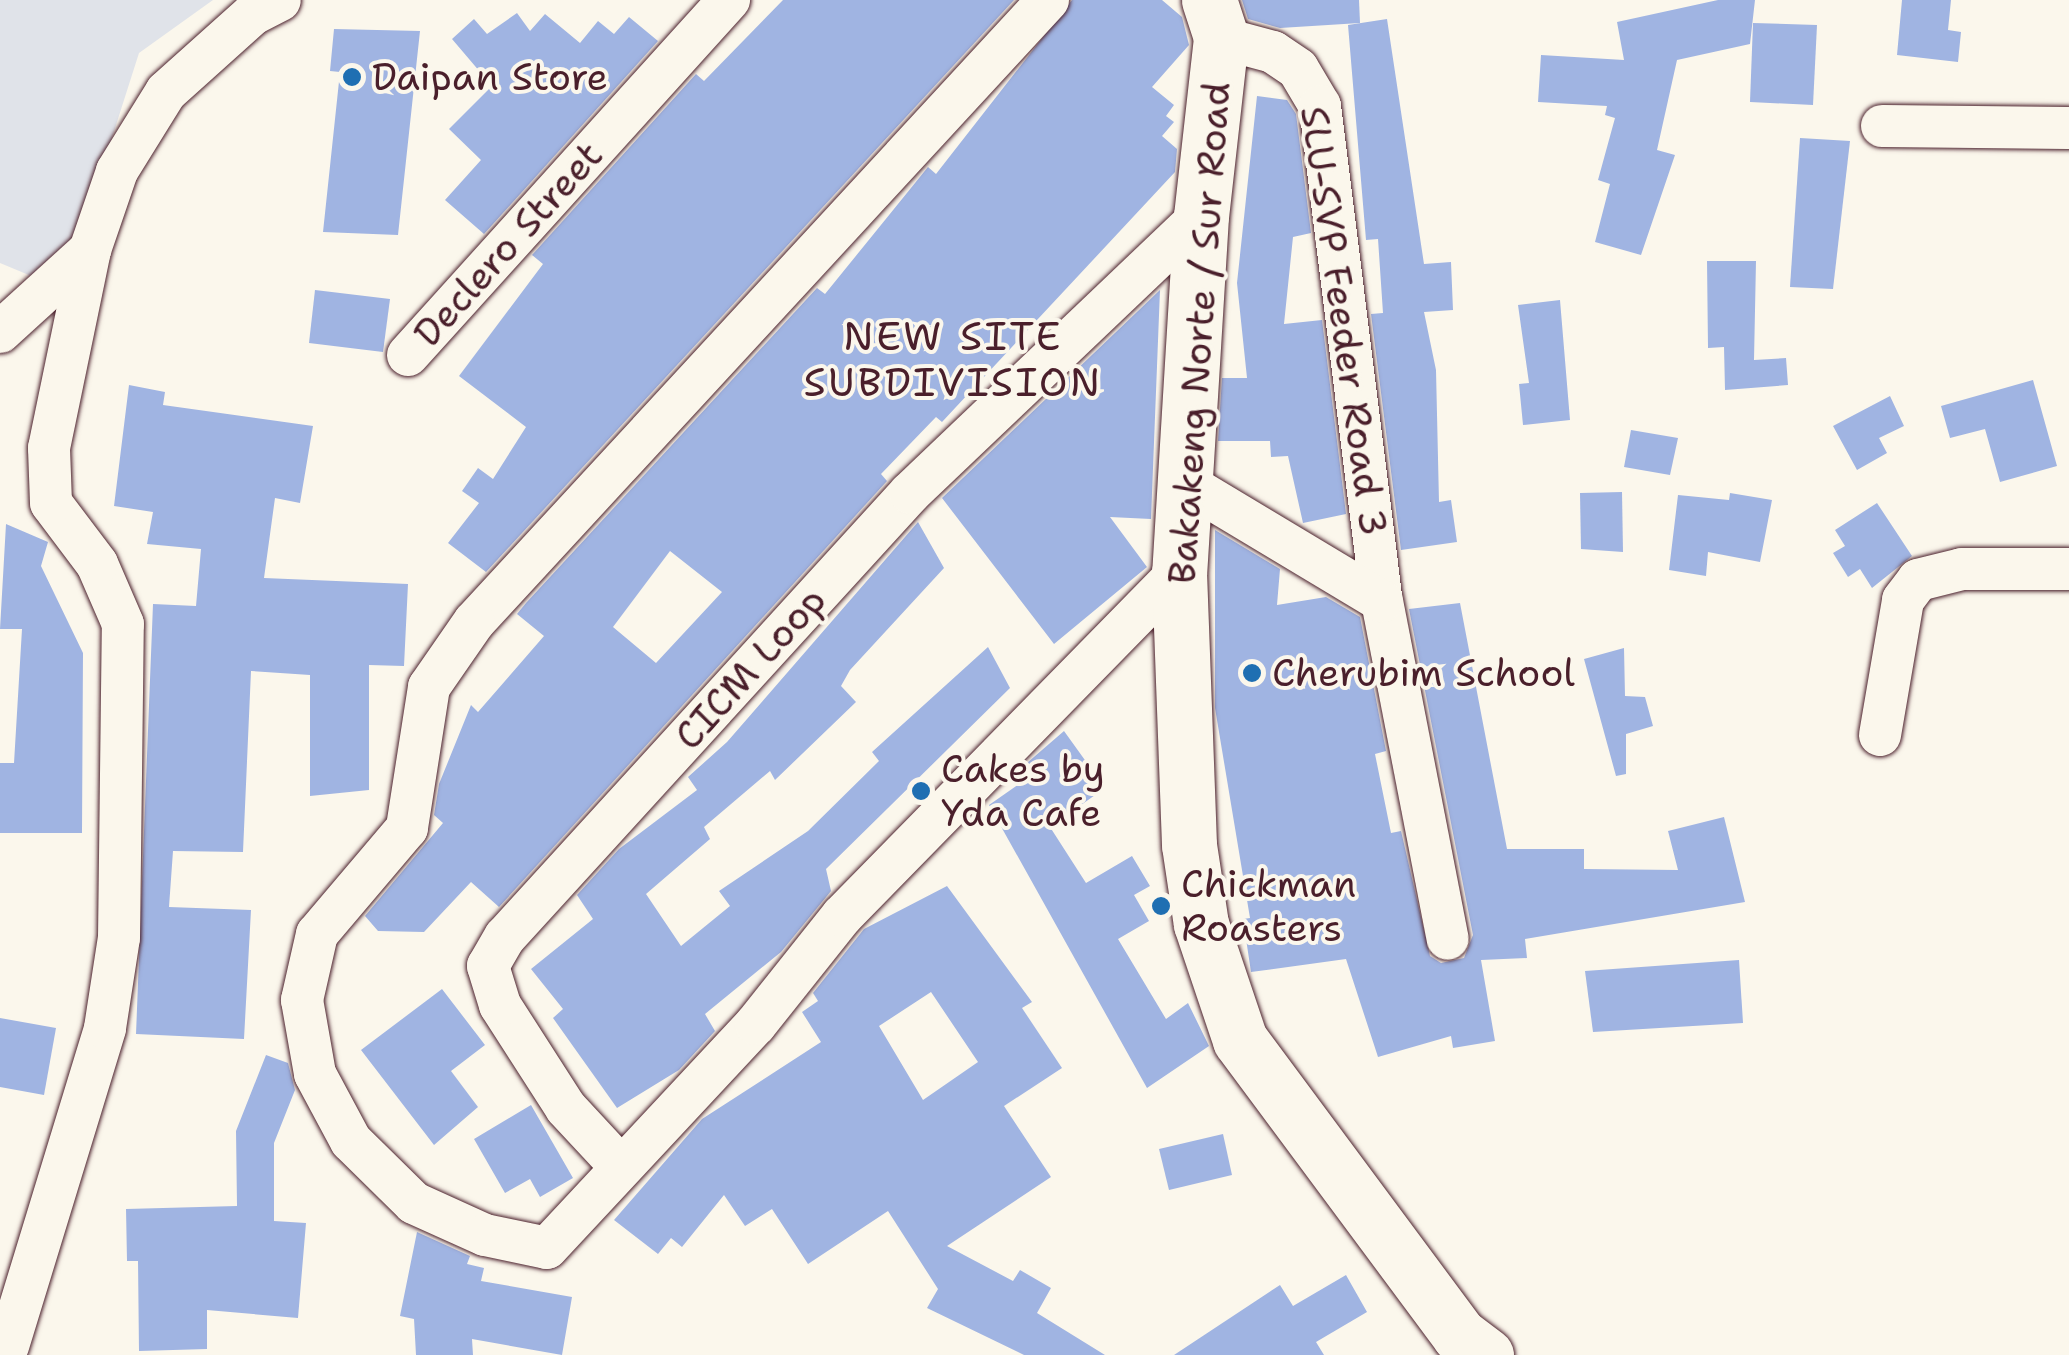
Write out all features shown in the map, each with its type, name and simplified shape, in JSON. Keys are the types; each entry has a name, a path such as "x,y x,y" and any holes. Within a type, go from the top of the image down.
{"main road":[{"name":"Bakakeng Norte / Sur Road","path":"1215,19 1179,572 1188,845 1226,1007 1240,1040 1352,1197 1459,1336 1486,1355"}],"street":[{"path":"9,1349 105,1028 119,938 124,624 97,564 51,503 50,466 90,250 118,171 166,92 253,14 280,0"},
{"name":"Declero Street","path":"408,355 729,0"},
{"path":"1048,0 474,622 429,687 407,828 317,934 302,1000 315,1074 351,1140 414,1203 485,1235 546,1248 756,1024 842,916 1179,572"},
{"name":"SLU-SVP Feeder Road 3","path":"1215,19 1298,68 1320,106 1382,600 1448,939"},
{"path":"1882,126 2069,128"},
{"name":"CICM Loop","path":"620,1165 566,1108 500,1005 488,966 505,937 910,493 1201,216"},
{"path":"0,332 90,250"},
{"name":"SLU-SVP Feeder Road 3","path":"1182,481 1382,600"},
{"path":"1880,735 1902,600 1918,580 1962,569 2069,569"}],"shaded area":[{"path":"0,0 213,0 139,53 79,241 36,278 0,263"}],"building":[{"path":"783,0 1014,0 486,572 448,543 479,503 462,491 478,468 493,479 526,427 459,376 543,264 532,255 696,74 704,81"},
{"path":"1072,0 1162,0 1182,17 1189,45 1152,87 1174,105 1166,116 1174,122 1162,136 1177,149 1175,172 942,422 936,417 881,474 887,481 499,907 471,882 424,932 378,931 365,916 443,823 434,815 439,784 471,705 478,712 544,636 517,614 817,288 825,294 928,167 936,174","holes":["670,551 722,592 656,663 613,627"]},
{"path":"1242,0 1359,0 1360,23 1280,28 1248,19"},
{"path":"1718,0 1755,0 1750,44 1677,60 1657,150 1675,155 1641,255 1595,242 1610,184 1598,180 1615,118 1605,115 1607,106 1538,102 1541,55 1624,60 1617,22"},
{"path":"1902,0 1951,0 1948,30 1961,32 1958,62 1897,55"},
{"path":"517,13 530,31 545,14 580,43 598,21 614,34 629,17 658,41 484,234 445,200 481,160 449,129 492,86 452,39 474,19 487,34"},
{"path":"1387,19 1424,264 1451,262 1453,310 1424,312 1436,370 1439,502 1451,500 1457,542 1401,550 1371,314 1383,313 1378,239 1366,240 1348,25"},
{"path":"1753,23 1817,25 1813,105 1750,102"},
{"path":"334,29 420,31 398,235 323,232 340,72 330,71"},
{"path":"1257,96 1287,100 1296,114 1311,233 1293,237 1284,324 1322,320 1346,514 1303,523 1288,456 1271,457 1270,441 1218,441 1222,378 1247,378 1237,283"},
{"path":"1800,138 1850,141 1833,289 1790,287"},
{"path":"1707,261 1756,261 1754,360 1786,358 1788,385 1725,390 1724,347 1708,348"},
{"path":"315,290 390,299 383,352 309,343"},
{"path":"1160,290 1151,519 1110,517 1147,567 1054,644 942,498"},
{"path":"1560,300 1570,420 1523,425 1519,384 1529,383 1518,305"},
{"path":"2033,380 2057,466 2000,482 1985,429 1950,438 1941,406"},
{"path":"129,385 165,392 163,405 313,426 300,503 275,498 264,578 408,584 404,666 369,665 369,790 310,796 310,675 251,671 243,852 173,851 169,907 251,910 244,1039 136,1034 153,604 196,606 201,549 147,544 153,512 114,506"},
{"path":"1890,396 1904,426 1879,438 1887,453 1857,470 1833,426"},
{"path":"1631,430 1678,438 1670,475 1624,467"},
{"path":"1622,492 1623,552 1581,549 1580,493"},
{"path":"1730,493 1772,500 1760,562 1708,552 1706,576 1669,570 1678,495 1729,500"},
{"path":"1877,503 1912,556 1872,588 1860,569 1848,577 1833,553 1845,546 1835,530"},
{"path":"918,522 944,568 850,670 841,686 856,702 775,780 770,771 704,827 710,839 646,894 681,946 730,906 719,891 808,831 879,761 872,752 988,647 1010,688 826,869 831,891 781,952 705,1014 715,1031 679,1070 617,1108 553,1018 563,1009 531,969 593,919 577,895 619,849 697,790 688,777 727,742"},
{"path":"6,524 48,542 41,566 83,653 82,833 0,833 0,763 14,763 22,629 0,629"},
{"path":"1215,530 1280,569 1277,605 1326,597 1360,617 1386,751 1375,754 1391,833 1401,831 1430,956 1441,963 1464,958 1473,935 1409,609 1460,603 1507,849 1584,849 1584,869 1678,870 1668,831 1724,817 1745,902 1525,939 1527,958 1481,960 1495,1041 1453,1048 1451,1036 1378,1057 1346,959 1251,972 1243,919 1250,918 1215,708"},
{"path":"1624,648 1625,696 1645,697 1653,726 1626,734 1626,774 1616,776 1584,659"},
{"path":"1064,731 1105,788 1050,827 1086,883 1132,856 1150,886 1134,895 1149,921 1118,939 1166,1019 1188,1003 1209,1046 1147,1088 989,805 1022,782 1032,770 1027,763"},
{"path":"947,886 1032,1002 1022,1008 1062,1068 1004,1106 1051,1177 947,1246 1013,1281 1020,1270 1051,1288 1037,1313 1105,1355 1024,1355 927,1308 938,1289 888,1211 808,1264 772,1209 745,1226 724,1195 682,1247 671,1238 658,1254 614,1220 702,1119 821,1042 802,1012 818,1001 813,993 864,929","holes":["931,992 978,1062 923,1100 879,1026"]},
{"path":"1739,960 1743,1023 1593,1032 1585,971"},
{"path":"442,989 485,1045 451,1071 478,1107 434,1145 361,1050"},
{"path":"0,1018 56,1028 44,1095 0,1087"},
{"path":"266,1055 288,1063 295,1090 274,1143 274,1221 306,1223 298,1318 207,1310 207,1349 139,1351 138,1261 127,1261 126,1209 237,1206 236,1131"},
{"path":"531,1105 573,1178 540,1197 530,1179 505,1193 474,1139"},
{"path":"1223,1134 1232,1175 1169,1190 1159,1149"},
{"path":"417,1232 470,1256 467,1264 484,1268 481,1281 572,1297 562,1355 472,1339 473,1355 416,1355 414,1319 400,1316"},
{"path":"1346,1275 1367,1312 1316,1342 1324,1355 1174,1355 1280,1285 1293,1306"}],"place":[{"name":"Daipan Store","path":"352,77"},
{"name":"Cherubim School","path":"1252,673"},
{"name":"Cakes by Yda Cafe","path":"921,791"},
{"name":"Chickman Roasters","path":"1161,906"}],"district":[{"name":"NEW SITE SUBDIVISION","path":"953,359"}]}
